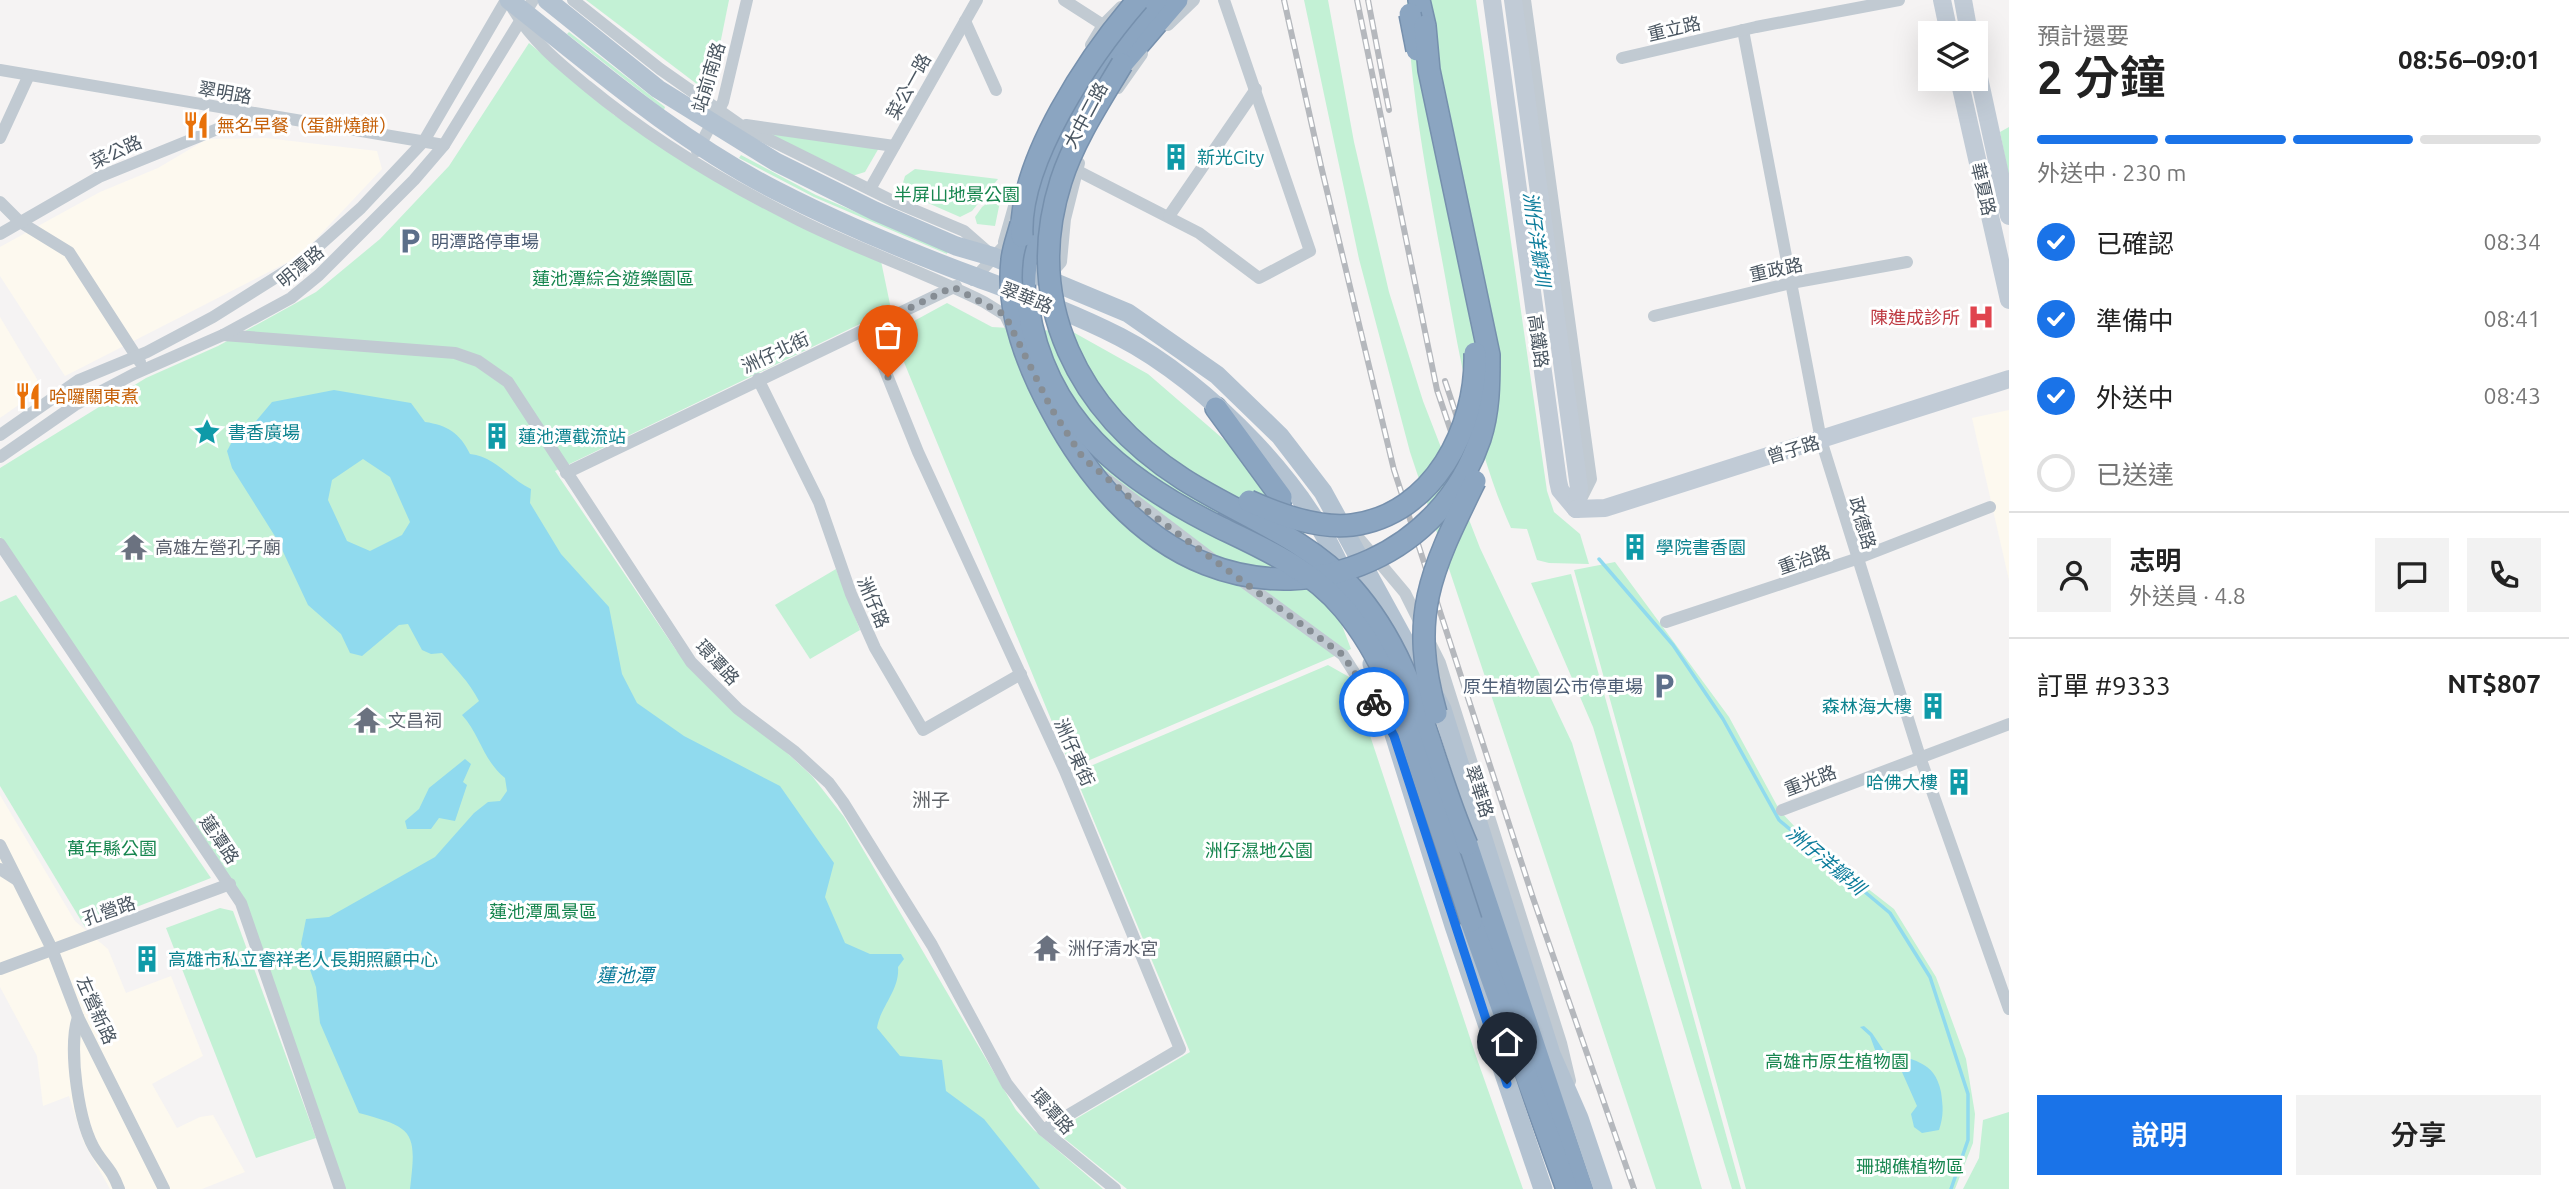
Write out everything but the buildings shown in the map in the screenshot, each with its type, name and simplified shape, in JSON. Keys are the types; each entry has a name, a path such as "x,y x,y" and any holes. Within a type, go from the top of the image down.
{"highway":[{"path":"1138,0 1108,35 1071,90 1032,180 1012,260 1013,297 1021,344 1039,387 1068,441 1125,510 1177,550 1206,564 1241,575 1283,579 1329,576 1384,555 1424,527 1452,496 1480,438 1488,399 1489,355 1464,224 1429,70 1425,26"},
{"path":"1031,298 1024,270 1032,197 1087,92 1124,37 1156,0"},
{"path":"1177,0 1092,98 1070,136 1046,191 1038,231 1037,273 1043,317 1056,355 1074,392 1113,441 1135,463 1171,489 1252,527 1265,524 1276,513 1281,496 1216,408"},
{"path":"1158,460 1187,470 1274,512 1312,522 1350,525 1388,515 1418,495 1444,465 1457,443 1468,413 1474,385 1474,341 1468,293 1407,0"},
{"path":"1419,0 1438,65 1474,222 1498,353 1499,389 1486,452 1438,556 1424,602 1422,646 1429,689 1461,808 1467,845"},
{"path":"1122,64 1061,181 1053,213 1049,278 1054,314 1067,352 1086,387 1117,426 1183,479 1290,538 1320,558 1350,587 1385,631 1416,695 1451,808 1467,845 1582,1189"},
{"path":"1021,224 1026,287 1037,345 1053,384 1093,442 1142,485 1265,550 1317,582 1349,615 1382,665 1399,705 1471,921 1567,1189"}],"main road":[{"name":"翠華路","path":"547,0 631,69 716,118 776,162 875,211 956,246 999,252 1024,270 1052,274 1128,313 1192,355 1280,436 1323,492 1442,709 1551,1054 1579,1118 1603,1189"},
{"name":"翠華路","path":"517,5 696,153 977,278 1031,298 1122,338 1167,367 1265,453 1300,495 1339,559 1394,736 1543,1189"}],"street":[{"name":"翠華路","path":"573,0 716,118 740,125 870,189 964,231 999,252"},
{"name":"站前南路","path":"696,153 716,118 747,0"},
{"name":"菜公一路","path":"870,189 977,0"},
{"path":"1064,0 1103,25"},
{"name":"大中二路","path":"999,252 1020,186 1052,109 1103,25 1129,0"},
{"name":"大中二路","path":"1031,298 1061,262 1065,219 1076,170 1089,136 1149,44 1194,0"},
{"path":"1076,170 1199,233 1258,278 1310,251 1224,0"},
{"name":"高鐵路","path":"1492,0 1558,481 1560,490 1576,509"},
{"name":"高鐵路","path":"1513,0 1579,488 1576,509"},
{"name":"高鐵路","path":"1525,0 1591,479 1576,509"},
{"name":"重立路","path":"1622,58 1743,30 1899,0"},
{"path":"1942,0 1946,21"},
{"path":"1963,0 1967,21"},
{"name":"明潭路","path":"0,435 79,380 136,356 213,317 302,261 361,208 424,141 517,5"},
{"name":"明潭路","path":"0,457 75,405 145,369 223,335 291,298 319,275 414,180 444,145 517,5"},
{"path":"965,21 996,90"},
{"name":"政德路","path":"1743,30 1821,440 1920,757 2009,1009"},
{"name":"翠明路","path":"0,70 444,145"},
{"path":"0,138 29,75"},
{"path":"1169,216 1256,89"},
{"name":"華夏路","path":"1962,91 2009,300"},
{"name":"華夏路","path":"1982,91 2009,216"},
{"name":"菜公路","path":"0,234 99,177 254,115"},
{"path":"740,125 894,146"},
{"name":"翠華路","path":"696,153 800,221 953,287 1005,315 1051,408 1083,458 1139,505 1343,655 1394,736"},
{"path":"977,278 1012,240 1032,197"},
{"path":"0,202 20,222 69,252 145,369"},
{"path":"1052,274 1052,235 1057,212"},
{"name":"重政路","path":"1654,316 1791,283 1907,262"},
{"name":"洲仔北街","path":"566,473 758,379 977,278"},
{"path":"1005,315 1026,317 1031,298"},
{"path":"213,317 223,335"},
{"name":"洲仔東街","path":"868,328 918,452 1065,771 1180,1049 1043,1130"},
{"name":"環潭路","path":"223,335 455,353 478,361 508,382 691,662 738,709 794,751 829,783 843,802 932,945 1007,1084 1043,1130 1115,1189"},
{"name":"洲仔路","path":"758,379 819,502 851,594 875,648 922,730 1021,674"},
{"name":"曾子路","path":"1576,509 1605,508 2009,379"},
{"name":"重治路","path":"1666,622 1856,559 1990,507"},
{"name":"蓮潭路","path":"0,544 230,884 243,908 340,1189"},
{"name":"重光路","path":"1782,810 2009,724"},
{"name":"左營新路","path":"0,845 52,949 78,1017 164,1189"},
{"path":"0,869 18,880"},
{"name":"孔營路","path":"0,969 230,884"},
{"path":"1996,976 2009,971"},
{"path":"78,1017 72,1035 82,1115 96,1152 111,1169 119,1189"}],"shaded area":[{"path":"266,138 377,151 382,169 300,256 65,376 0,276 0,247 100,192 158,168 207,139"},
{"path":"0,317 37,379 36,393 0,418"},
{"path":"2009,410 2009,580 1972,418"},
{"path":"0,795 75,921 108,949 126,993 171,976 203,1056 152,1084 177,1128 200,1117 213,1115 245,1172 202,1189 110,1189 84,1143 69,1096 43,1106 37,1056 0,987"}],"green space":[{"path":"586,0 729,0 710,94"},
{"path":"1304,0 1328,0 1354,142 1389,292 1423,401 1480,548 1572,743 1702,1189 1656,1189 1410,452 1359,259"},
{"path":"1407,0 1476,0 1547,491 1554,512 1580,534 1589,564 1537,560 1527,529 1511,528 1487,465 1462,365 1431,199 1415,100"},
{"path":"569,32 665,107 664,110 567,34"},
{"name":"蓮池潭風景區","path":"529,43 614,115 881,261 891,309 555,471 676,650 812,776 844,817 1016,1110 1034,1130 1103,1189 344,1189 244,898 0,537 0,468 146,378 218,346 316,292 380,239 449,166"},
{"path":"2009,127 2009,177 2000,132"},
{"path":"767,133 880,146 865,172 852,176"},
{"path":"741,155 816,195 948,251 947,254 814,197 739,158"},
{"name":"半屏山地景公園","path":"915,169 998,179 972,211 960,217 905,193 902,186 905,176"},
{"path":"1002,192 995,226 977,224 975,217 982,207"},
{"path":"947,303 992,327 1073,332 1148,374 1229,444 1291,509 1312,547 1351,649 1071,768 892,333"},
{"name":"高雄市原生植物園","path":"1615,562 1729,717 1780,811 1813,846 1894,909 1936,977 1966,1059 1975,1114 1973,1143 1955,1189 1746,1189 1574,570"},
{"path":"836,569 860,630 810,659 775,605"},
{"path":"1571,574 1741,1189 1732,1189 1593,727 1531,583"},
{"name":"萬年縣公園","path":"16,595 211,878 85,927 0,786 0,602"},
{"name":"洲仔濕地公園","path":"1328,665 1351,678 1476,1056 1523,1189 1127,1189 1055,1131 1190,1052 1074,773"},
{"path":"220,908 233,911 316,1138 256,1158 166,928"},
{"path":"2009,1112 2009,1189 1963,1189 1979,1158 1983,1120"}],"water":[{"name":"蓮池潭","path":"334,390 411,403 425,422 452,431 470,454 494,463 531,489 530,503 561,554 609,607 622,674 637,703 684,736 780,786 834,863 825,897 845,943 870,954 901,954 904,959 898,967 896,983 877,1028 900,1056 942,1060 946,1091 984,1119 1040,1189 410,1189 413,1155 408,1135 391,1123 359,1113 320,1023 316,987 301,944 306,919 329,917 435,857 474,813 488,802 500,801 507,791 505,778 491,763 462,715 479,701 442,653 431,654 422,650 408,624 399,625 362,656 350,653 341,634 308,605 278,541 232,468 227,451 236,434 247,432 272,402","holes":["363,459 390,477 410,522 402,535 370,551 347,541 328,500 332,480"]},
{"path":"465,759 471,764 463,782 467,785 455,821 439,818 431,829 407,829 405,821 419,809 429,788"},
{"path":"1864,1026 1884,1051 1912,1059 1933,1073 1941,1092 1942,1115 1939,1130 1922,1133 1914,1127 1911,1114 1917,1106 1902,1072 1878,1058 1870,1036 1860,1027"}],"waterway":[{"name":"洲仔洋瓣圳","path":"1599,559 1673,645 1723,719 1779,820 1890,913 1930,977 1968,1094 1968,1140 1951,1189"}],"railway":[{"path":"1284,0 1394,470 1533,898 1634,1189"},
{"path":"1357,0 1437,390 1465,473"},
{"path":"1368,0 1389,110"},
{"path":"1445,381 1474,468"}],"way so far":[{"path":"888,377 868,328 953,287 1005,315 1051,408 1083,458 1139,505 1343,655 1374,702"}],"place":[{"name":"無名早餐（蛋餅燒餅）","path":"196,125"},
{"name":"新光City","path":"1176,157"},
{"name":"明潭路停車場","path":"410,241"},
{"name":"陳進成診所","path":"1981,317"},
{"name":"哈囉關東煮","path":"28,396"},
{"name":"書香廣場","path":"207,432"},
{"name":"蓮池潭截流站","path":"497,436"},
{"name":"高雄左營孔子廟","path":"134,547"},
{"name":"學院書香園","path":"1635,547"},
{"name":"原生植物園公巿停車場","path":"1664,686"},
{"name":"森林海大樓","path":"1933,706"},
{"name":"文昌祠","path":"367,720"},
{"name":"哈佛大樓","path":"1959,782"},
{"name":"洲仔清水宮","path":"1047,948"},
{"name":"高雄市私立睿祥老人長期照顧中心","path":"147,959"}],"district":[{"name":"洲子","path":"931,800"}],"route":[{"path":"1374,702 1394,736 1507,1084"}],"park label":[{"name":"蓮池潭綜合遊樂園區","path":"613,278"},
{"name":"珊瑚礁植物區","path":"1910,1166"}]}
